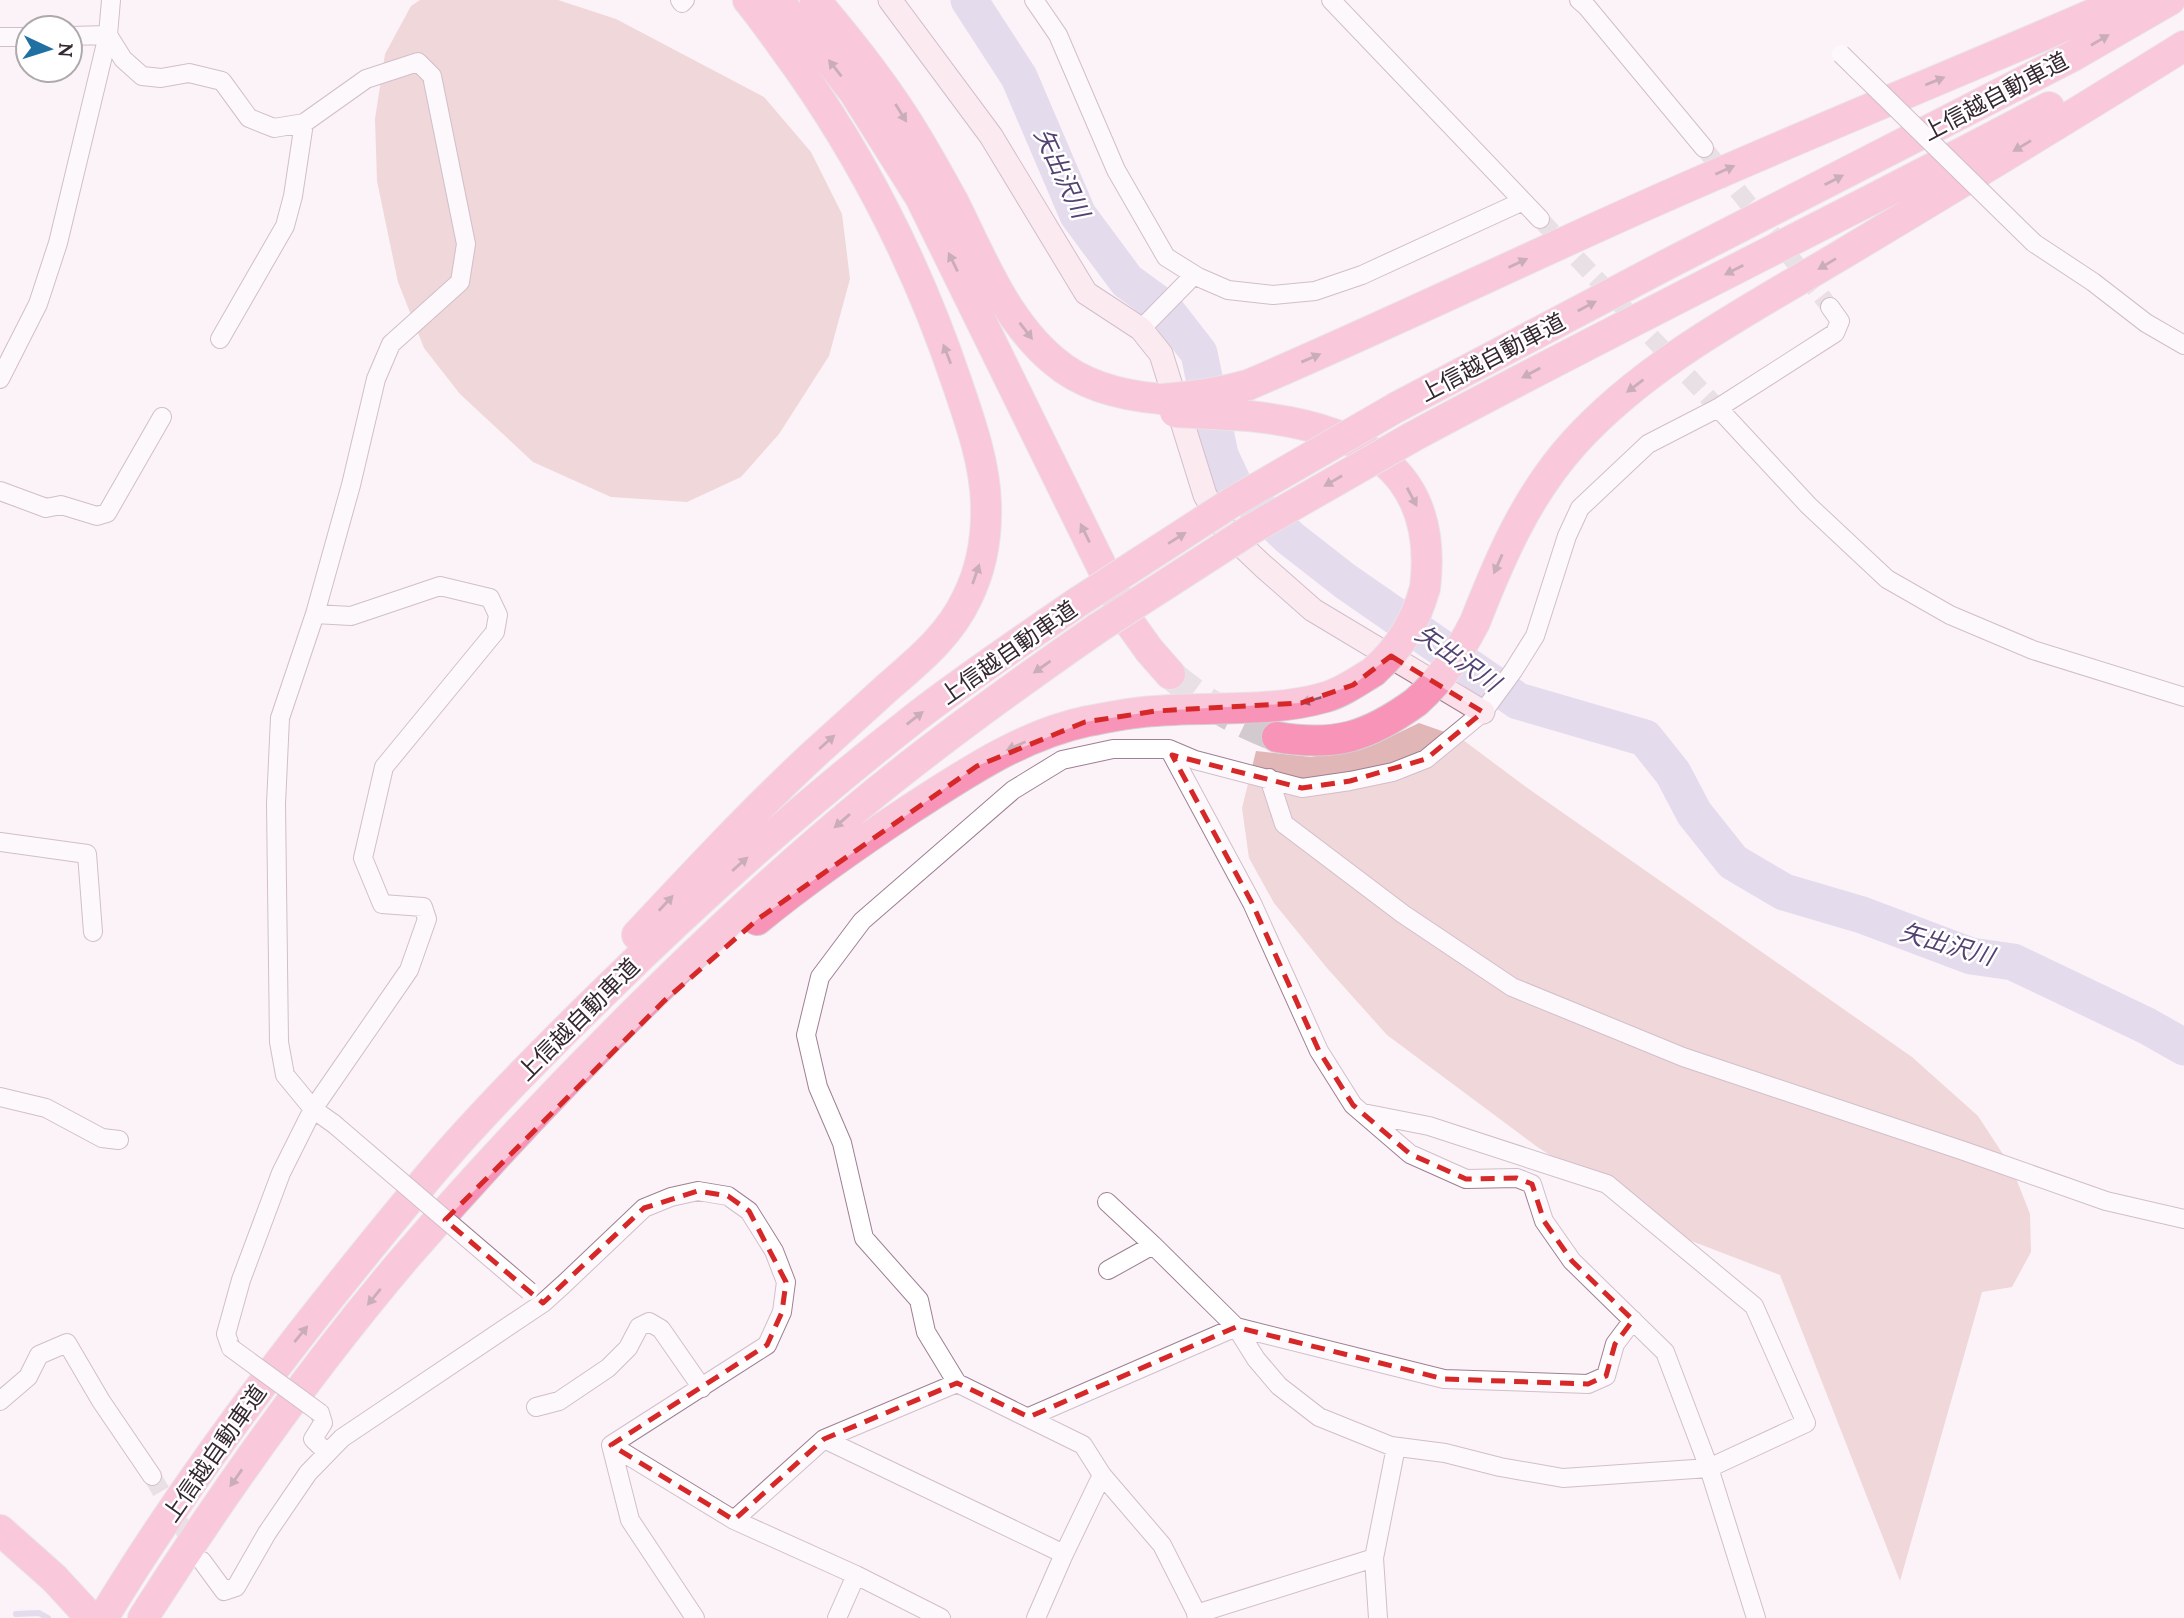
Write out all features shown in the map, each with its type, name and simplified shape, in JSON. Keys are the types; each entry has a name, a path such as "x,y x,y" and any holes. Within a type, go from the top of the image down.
{"highway":[{"path":"461,1139 542,1040 699,867 812,756 923,656 949,628 967,599 979,566 985,536 986,503 981,468 970,423 927,301 869,178 832,117 748,0"},
{"path":"777,0 854,92 920,197 1129,622 1170,674"},
{"path":"816,0 886,88 952,198 992,281 1031,339 1081,383 1137,407 1163,405 1248,385 1755,157 2125,0"},
{"name":"上信越自動車道","path":"103,1618 205,1462 287,1350 461,1139 656,941 755,850 918,715 1000,655 1231,503 1398,407 1664,266 2003,92 2170,0"},
{"name":"上信越自動車道","path":"146,1613 235,1479 324,1359 404,1260 500,1151 590,1056 780,874 940,743 1013,687 1098,628 1250,530 1414,436 1544,366 1972,149 2184,32"},
{"path":"1277,737 1307,742 1339,740 1368,731 1394,718 1433,687 1449,668 1475,622 1517,523 1544,481 1594,421 1633,387 1729,322 2184,46"},
{"path":"404,1260 664,1001 758,919 871,835 977,766 1014,746 1085,722 1156,711 1270,707 1329,696 1373,672 1389,658 1405,637 1419,611 1428,563 1424,530 1416,503 1401,478 1382,459 1357,443 1328,430 1300,422 1163,405"},
{"path":"0,1530 54,1578 91,1618"}],"street":[{"path":"0,379 38,304 58,243 108,35 111,0"},
{"path":"890,0 991,136 1086,293 1146,325 1161,354 1205,495 1227,532 1313,610 1489,705"},
{"path":"1034,0 1058,35 1116,170 1166,257 1190,279 1228,290 1273,295 1315,291 1362,275 1521,202"},
{"path":"1331,0 1540,219"},
{"path":"1579,0 1704,148"},
{"path":"84,36 108,35"},
{"path":"108,35 123,60 142,76 161,78 189,73 222,81 248,118 274,128 304,123 366,79 418,62 432,76 466,244 460,282 391,344 376,379 351,485 315,614 280,718 276,804 279,1042 285,1075 313,1109 536,1297"},
{"path":"1841,54 2034,243 2093,282 2146,323 2184,345"},
{"path":"220,340 285,226 293,196 304,123"},
{"path":"1146,325 1190,279"},
{"path":"1374,1558 1197,1616 1163,1545 1102,1475 1083,1445 957,1383 926,1332 919,1300 864,1238 842,1143 818,1087 806,1035 820,977 862,920 1013,790 1062,760 1113,749 1169,750 1195,760 1302,788 1392,772 1426,759 1489,705 1535,636 1567,536 1580,508 1648,444 1717,408 1835,332 1840,321 1830,307"},
{"path":"1717,408 1809,506 1887,579 1950,615 2033,650 2184,697"},
{"path":"0,491 46,508 61,505 97,516 107,513 162,417"},
{"path":"315,614 351,616 440,586 490,598 498,615 495,632 384,767 363,858 382,904 423,907 427,919 409,970 313,1109 281,1173 241,1280 226,1334 231,1348 320,1413 323,1423 313,1439 327,1453"},
{"path":"1169,750 1252,903 1319,1051 1353,1105 1410,1154 1466,1180 1517,1178 1532,1184 1544,1221 1572,1261 1665,1352 1709,1468 1756,1618"},
{"path":"1269,778 1284,824 1404,914 1512,987 1684,1058 2106,1201 2184,1220"},
{"path":"0,842 87,854 93,932"},
{"path":"0,1097 46,1108 102,1138 118,1140"},
{"path":"1107,1202 1236,1327 1256,1359 1279,1386 1319,1417 1396,1447 1445,1453 1500,1467 1563,1478 1709,1468 1806,1423 1754,1306 1607,1184 1429,1126 1363,1113"},
{"path":"202,1561 224,1591 236,1587 307,1473 342,1438 536,1297 564,1284 644,1208 671,1197 698,1191 729,1196 749,1211 774,1251 786,1282 782,1312 767,1345 611,1446"},
{"path":"1108,1270 1153,1245"},
{"path":"1029,1417 1236,1327 1444,1379 1588,1384 1606,1376 1615,1343 1633,1320"},
{"path":"536,1407 559,1401 608,1368 628,1348 639,1327 649,1322 661,1329 702,1388"},
{"path":"0,1401 28,1377 39,1355 67,1343 101,1401 152,1476"},
{"path":"734,1520 824,1439 957,1383"},
{"path":"824,1439 1064,1554"},
{"path":"611,1446 734,1520 941,1618"},
{"path":"611,1446 631,1520 695,1618"},
{"path":"1378,1618 1374,1558 1396,1447"},
{"path":"1036,1618 1102,1475"},
{"path":"837,1618 856,1576"}],"highlighted area":[{"path":"1391,656 1483,712 1426,759 1350,781 1302,788 1172,755 1252,903 1319,1051 1353,1105 1410,1154 1466,1179 1517,1178 1532,1184 1544,1221 1572,1261 1633,1320 1615,1344 1606,1376 1588,1384 1444,1379 1236,1327 1029,1417 957,1383 824,1439 734,1520 611,1445 767,1345 782,1312 786,1282 749,1211 728,1196 698,1191 644,1208 543,1303 445,1220 664,1001 758,919 977,766 1085,722 1156,711 1301,703 1353,685"}],"shaded area":[{"path":"420,0 558,0 616,19 764,97 811,152 842,214 850,279 829,356 779,434 741,477 687,502 611,497 533,462 460,394 424,348 398,282 377,181 375,119 385,54 411,6"},
{"path":"1419,723 1459,737 1526,787 1912,1057 1978,1116 2012,1168 2030,1214 2031,1252 2012,1287 1982,1292 1900,1581 1780,1275 1668,1232 1536,1146 1387,1035 1274,903 1249,858 1242,808 1256,751 1311,757 1371,746"}],"waterway":[{"name":"矢出沢川","path":"969,0 1019,77 1078,215 1127,281 1164,308 1199,353 1220,455 1234,485 1290,538 1345,581 1518,701 1645,738 1673,773 1694,813 1733,862 1784,892 1862,915 1971,956 2013,962 2147,1026 2184,1047"},
{"path":"16,1614 39,1613 48,1618"}],"tunnel":[{"path":"1704,148 1830,307"},
{"path":"1540,219 1718,408"},
{"path":"1170,674 1220,710 1277,737"},
{"path":"152,1476 195,1549"}]}
